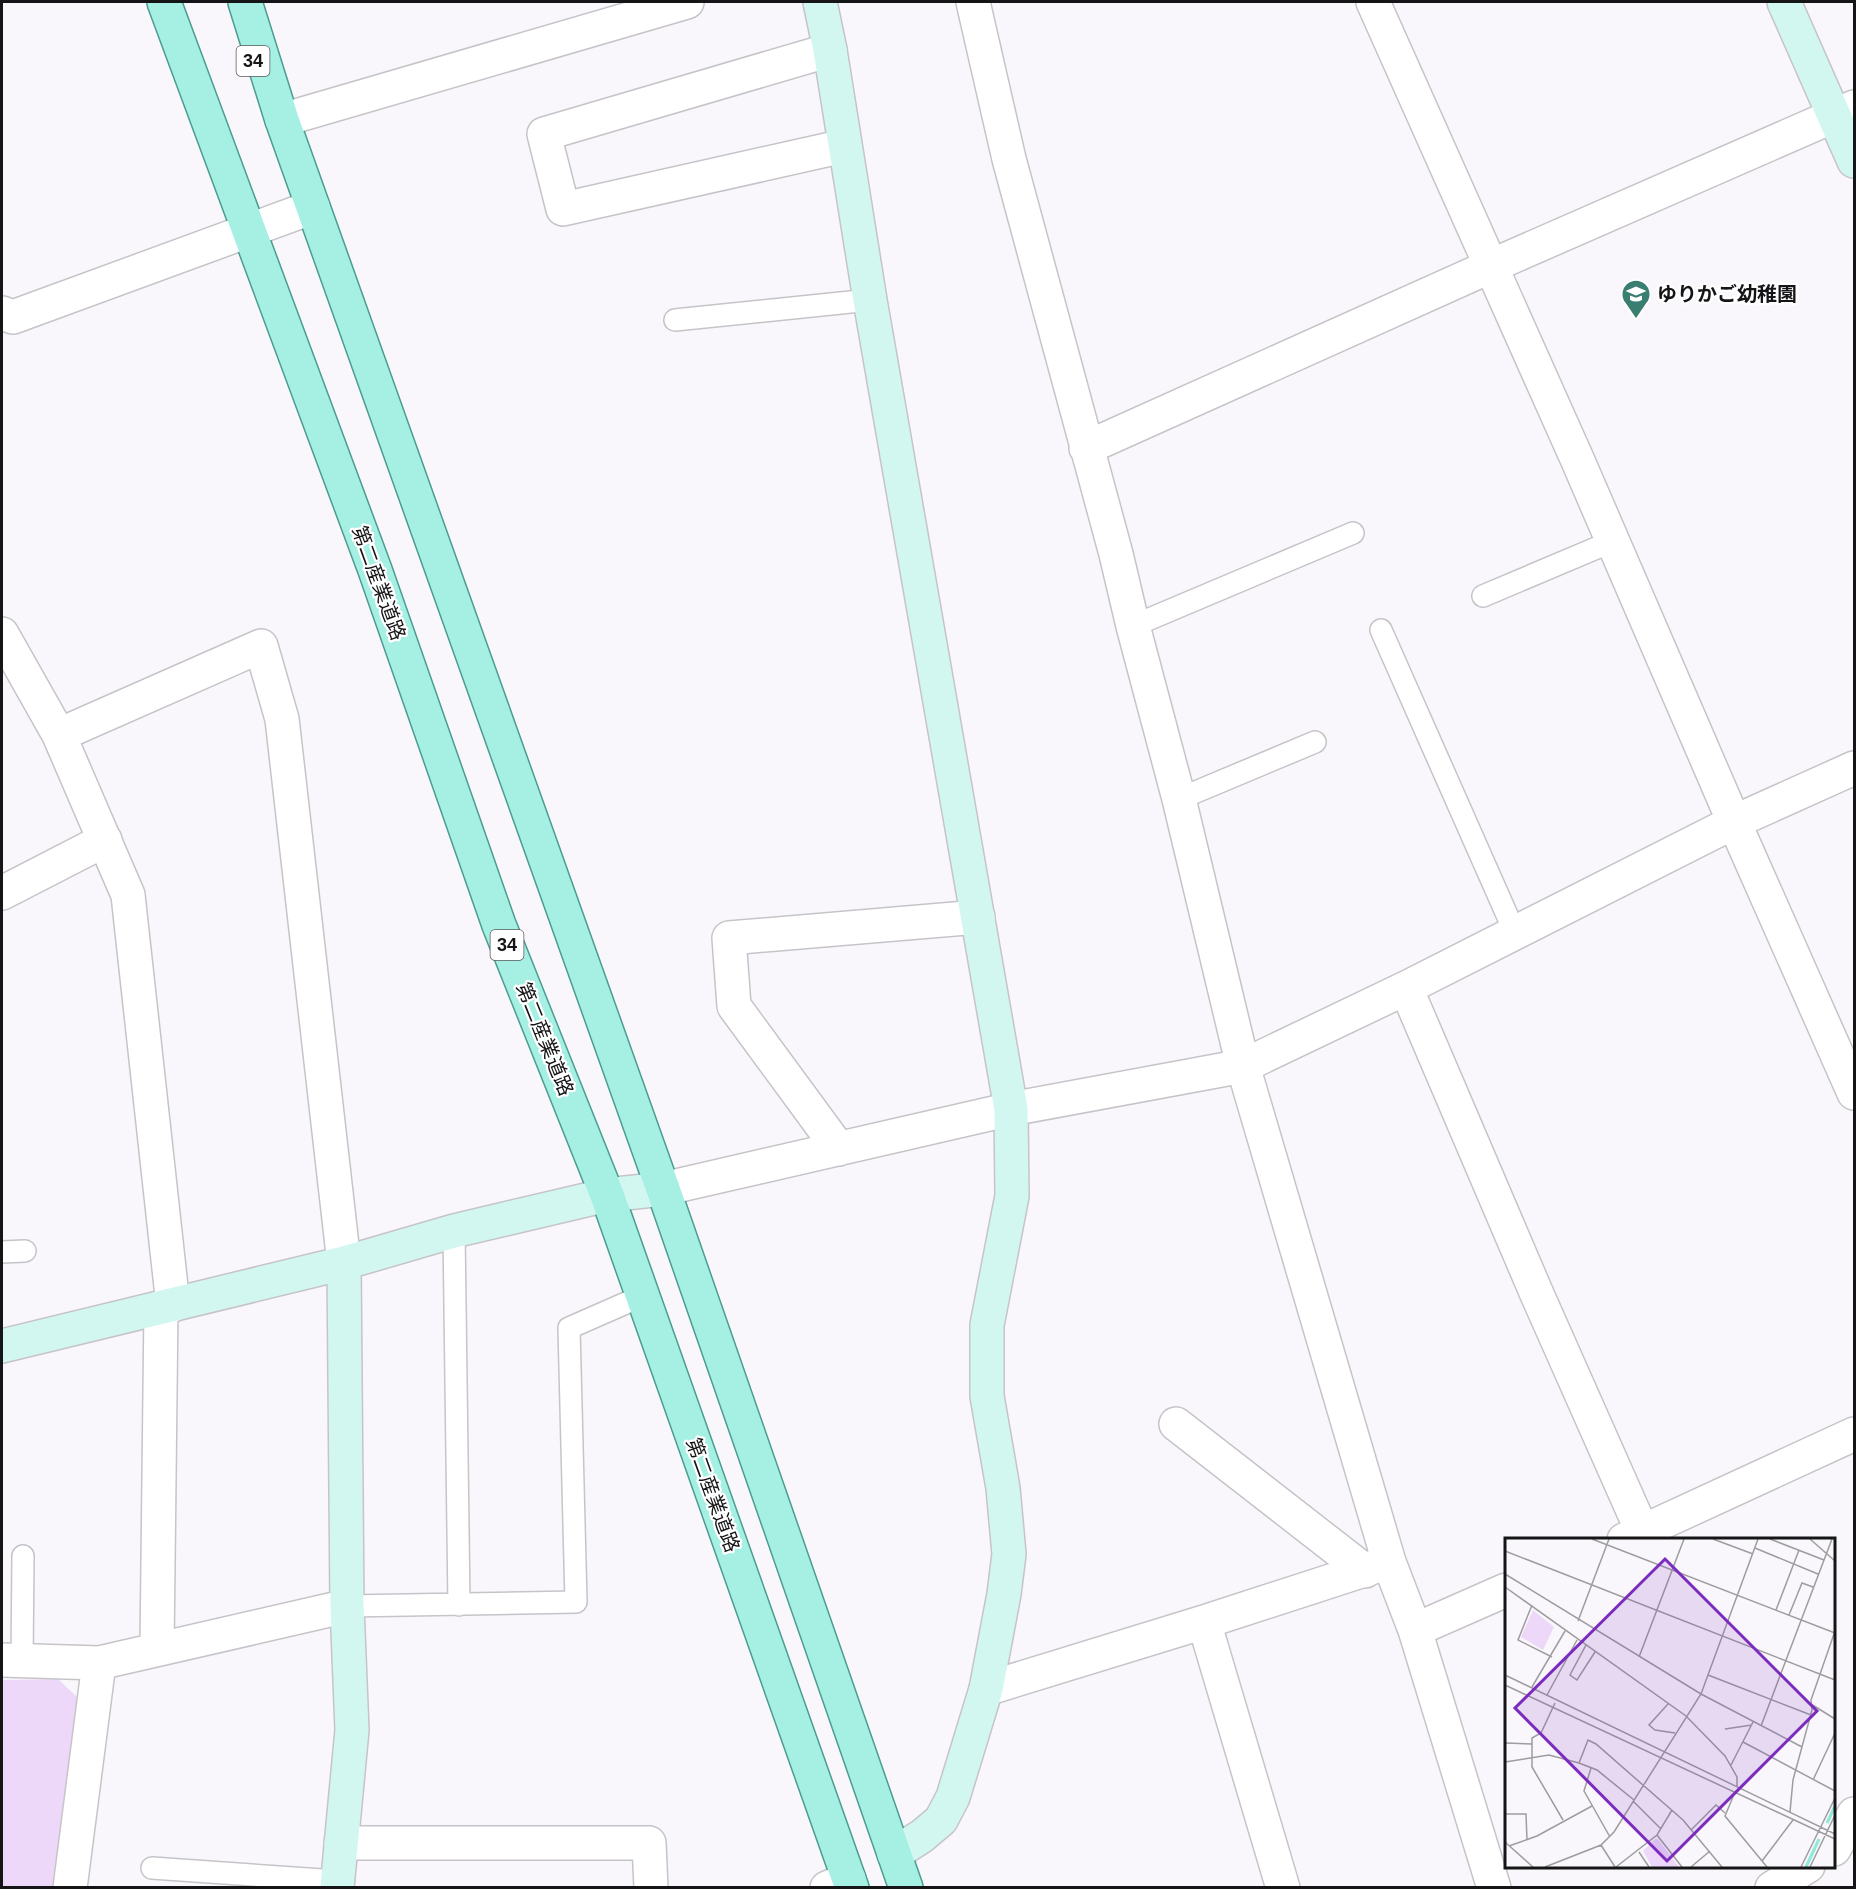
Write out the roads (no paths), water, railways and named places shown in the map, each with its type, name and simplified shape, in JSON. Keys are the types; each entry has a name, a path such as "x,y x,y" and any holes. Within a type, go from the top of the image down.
{"main road":[{"name":"第二産業道路","path":"164,2 375,570 499,925 607,1196 842,1885"},
{"name":"第二産業道路","path":"179,2 209,125"},
{"name":"34","path":"224,2 282,120"},
{"name":"34","path":"245,2 282,120 663,1189 906,1887"}],"street":[{"path":"282,120 687,2"},
{"path":"820,2 1011,1109 1012,1196 987,1325 987,1396 1003,1488 1009,1554 1004,1594 986,1689 953,1797 941,1820 922,1836 894,1854"},
{"path":"973,2 1010,159 1179,799 1243,1066 1377,1566 1415,1630 1494,1887"},
{"path":"1373,2 1613,541 1854,1094"},
{"path":"1784,2 1844,111 1854,161"},
{"path":"830,50 544,134 563,209 844,146"},
{"path":"1086,448 1844,111"},
{"path":"2,313 13,317 313,207"},
{"path":"59,735 261,646 282,719 344,1263 347,1606 352,1730 337,1884"},
{"path":"6,653 59,735 128,895 167,1306 157,1649"},
{"path":"2,1346 344,1263 454,1232 607,1196 663,1189 1011,1109 1243,1066 1407,988 1734,822 1854,768"},
{"path":"2,893 105,840"},
{"path":"839,1149 734,1006 729,938 978,917"},
{"path":"1407,988 1637,1537 1854,1434"},
{"path":"1176,1424 1377,1566"},
{"path":"986,1689 1377,1566"},
{"path":"1415,1630 1505,1590"},
{"path":"12,1661 99,1663 347,1606"},
{"path":"1204,1622 1284,1887"},
{"path":"70,1887 99,1663"},
{"path":"1835,1846 1854,1814"},
{"path":"341,1842 649,1843 651,1887"}],"lane":[{"path":"675,320 870,300"},
{"path":"1133,626 1353,533"},
{"path":"1483,596 1613,541"},
{"path":"1381,630 1515,933"},
{"path":"1179,799 1315,742"},
{"path":"454,1232 459,1605"},
{"path":"2,1252 26,1251"},
{"path":"347,1606 576,1602 569,1328 642,1296"},
{"path":"12,1661 23,1556"},
{"path":"152,1868 337,1884"}],"place":[{"name":"ゆりかご幼稚園","path":"1636,320"}]}
